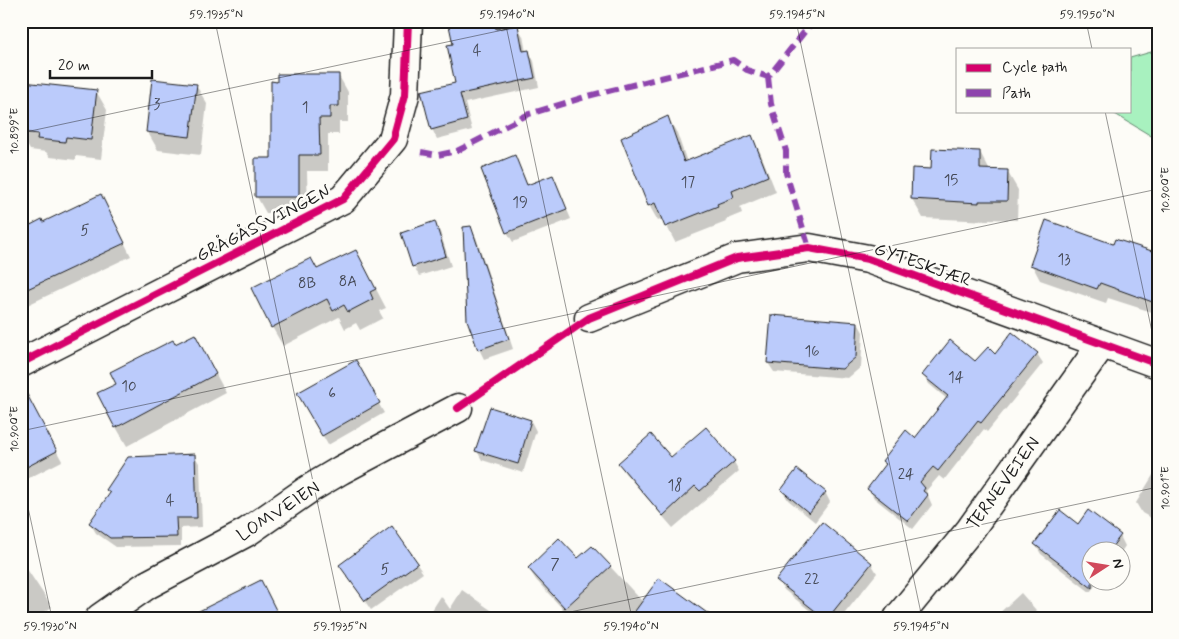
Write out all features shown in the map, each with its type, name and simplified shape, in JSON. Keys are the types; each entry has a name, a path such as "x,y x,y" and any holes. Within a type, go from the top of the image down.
{"street":[{"name":"GRÅGÅSSVINGEN","path":"21,362 343,199 393,139 405,94 408,21"},
{"name":"GYTESKJÆR","path":"589,318 737,258 809,248 868,259 1158,364"},
{"name":"TERNEVEIEN","path":"898,618 970,530 1102,344"},
{"name":"LOMVEIEN","path":"100,618 147,585 247,532 317,485 458,408"}],"green space":[{"path":"1158,50 1158,140 1112,112 1132,112 1132,57"}],"building":[{"path":"448,21 495,21 496,29 518,25 523,51 529,50 535,78 460,94 467,120 431,130 421,91 455,83 447,45 453,44"},
{"path":"277,74 339,74 339,106 330,106 330,118 319,118 320,155 299,155 299,197 255,197 255,158 271,158 271,81 277,82"},
{"path":"152,79 197,84 190,137 146,132"},
{"path":"23,82 97,90 91,140 66,137 65,142 37,139 38,134 21,132"},
{"path":"668,116 684,162 752,135 768,176 732,191 734,197 717,204 718,206 665,227 655,203 648,206 621,138"},
{"path":"932,149 980,151 980,169 1008,170 1007,201 979,201 979,203 911,199 912,168 931,169"},
{"path":"515,155 527,185 553,175 567,209 506,233 481,169"},
{"path":"101,194 125,243 21,292 21,230 42,219 43,222"},
{"path":"1046,220 1113,244 1115,239 1158,253 1158,304 1100,283 1097,289 1030,265"},
{"path":"435,221 446,256 412,267 401,233"},
{"path":"471,226 509,339 478,350 467,320 463,227"},
{"path":"356,250 376,289 370,292 373,299 348,312 344,305 333,311 327,299 271,328 251,288 311,258 317,269"},
{"path":"771,315 858,322 856,357 842,369 767,363"},
{"path":"1012,332 1038,353 981,423 978,421 938,471 933,467 920,482 925,488 923,491 928,495 908,521 867,489 886,464 882,461 906,430 915,438 948,396 922,375 950,340 975,361 988,347 995,354"},
{"path":"195,334 216,374 115,428 97,393 116,384 110,372 173,340 175,344"},
{"path":"356,360 380,403 322,436 297,393"},
{"path":"21,383 57,451 21,470"},
{"path":"490,407 531,420 518,464 475,451"},
{"path":"706,427 735,461 700,491 695,486 663,516 618,463 651,434 671,457"},
{"path":"195,454 197,518 176,518 177,537 110,538 89,523 110,493 106,490 128,457"},
{"path":"797,469 826,492 809,513 781,490"},
{"path":"1060,510 1078,524 1088,510 1121,535 1116,542 1082,542 1082,580 1034,544"},
{"path":"822,522 872,563 828,618 824,618 776,580"},
{"path":"392,526 418,563 365,601 339,565"},
{"path":"559,538 578,558 592,546 611,566 565,608 528,568"},
{"path":"659,578 714,618 630,618"},
{"path":"261,580 280,618 185,618"}],"marked path":[{"path":"421,152 438,155 457,151 529,114 588,96 733,60 747,70 768,77 810,25"},
{"path":"768,77 771,104 786,151 786,173 809,248"}],"cycle path":[{"path":"21,363 343,199 393,139 405,95 408,21"},
{"path":"458,408 589,318 737,258 809,248 868,259 1158,364"}]}
